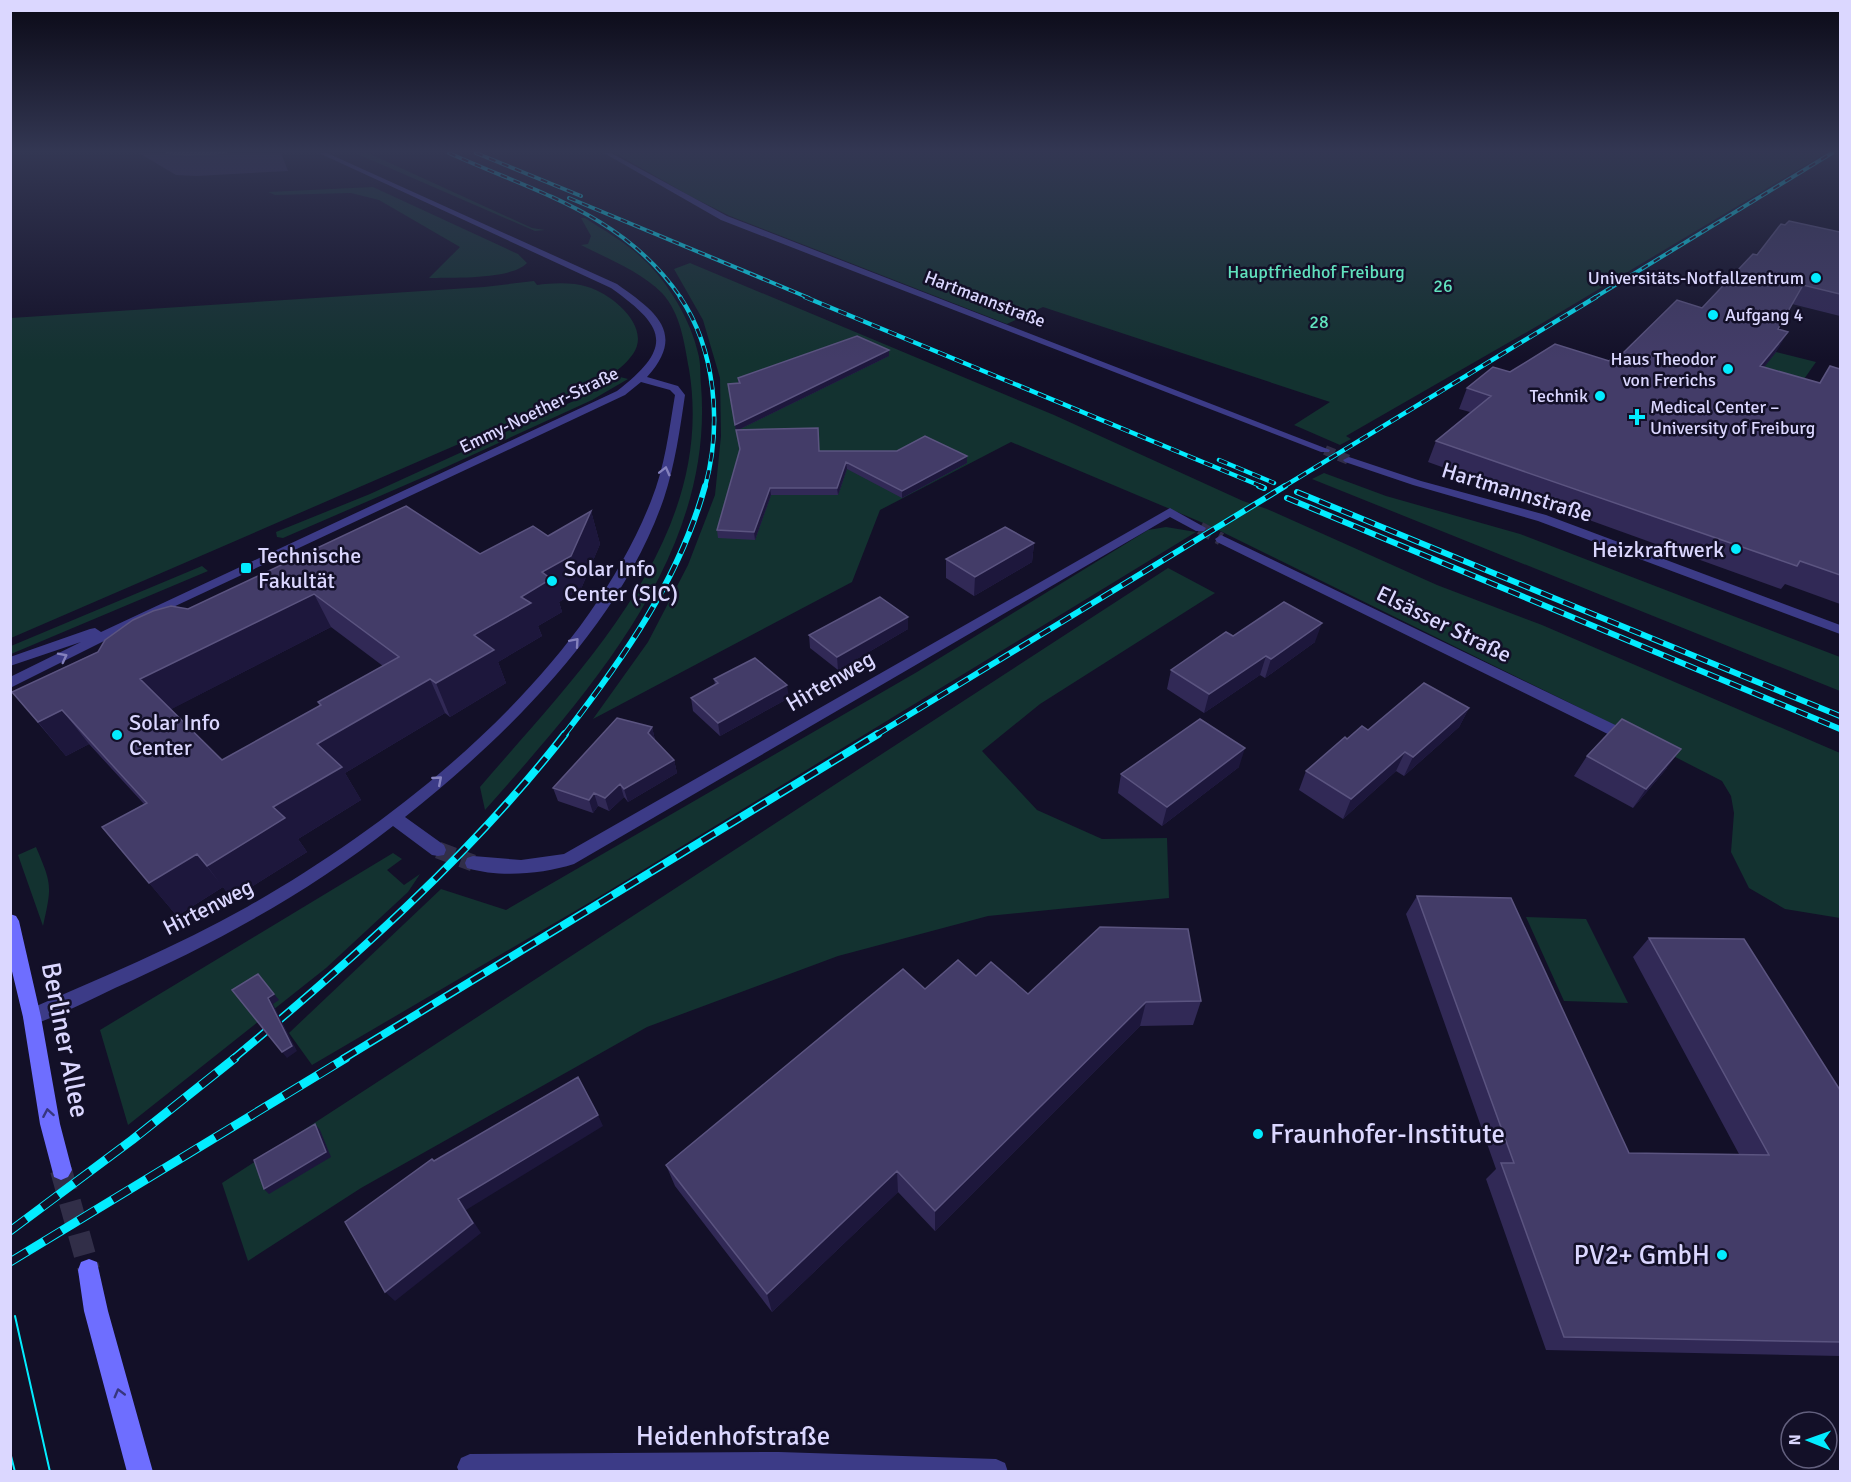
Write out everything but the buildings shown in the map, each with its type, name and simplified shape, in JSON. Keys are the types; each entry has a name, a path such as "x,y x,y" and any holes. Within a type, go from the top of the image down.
{"main road":[{"name":"Berliner Allee","path":"10,921 32,1017 50,1124 61,1170"},
{"path":"89,1270 96,1311 140,1472"}],"street":[{"name":"Emmy-Noether-Straße","path":"10,683 149,613 601,402 642,379 657,360 663,347 663,335 655,321 629,296 591,274 476,222"},
{"name":"Hartmannstraße","path":"735,222 1325,450"},
{"name":"Hirtenweg","path":"32,1017 210,936 312,877 394,818 513,712 589,626 635,552 658,500 672,442 680,395 674,388 642,379"},
{"name":"Hartmannstraße","path":"1350,460 1417,483 1542,518 1840,630"},
{"name":"Hirtenweg","path":"473,863 508,868 542,866 568,859 1170,512 1200,528"},
{"name":"Elsässer Straße","path":"1221,539 1638,742"},
{"name":"Emmy-Noether-Straße","path":"10,662 149,613"},
{"path":"394,818 438,850"},
{"name":"Heidenhofstraße","path":"470,1467 779,1465 996,1472"}],"green space":[{"path":"417,222 449,222 518,254 527,263 519,268 495,275 429,278 460,247"},
{"path":"515,222 545,230 535,231"},
{"path":"583,222 591,222 630,248 662,279 684,315 695,341 700,361 700,447 688,506 666,563 637,617 603,668 565,718 485,810 480,787 559,696 597,648 632,598 662,545 682,489 692,431 689,369 678,319 662,293 644,278 581,245 588,244 591,236"},
{"path":"746,222 1711,222 1539,325 1346,436 1351,439 1340,445 1294,425 1330,402 1043,307 1007,324"},
{"path":"690,263 1054,415 1243,501 1267,509 1437,585 1542,625 1840,753 1840,918 1785,909 1749,888 1731,852 1734,813 1731,796 1722,781 1572,704 1208,525 1011,442 880,510 852,582 593,719 648,642 688,565 715,495 721,436 720,378 703,320 674,269"},
{"path":"534,281 537,285 562,283 582,285 598,291 618,304 627,313 637,333 638,344 633,354 613,374 580,391 11,638 11,318 484,287"},
{"path":"1776,352 1816,362 1788,402 1734,405"},
{"path":"620,377 628,379 592,400 433,473 283,538 277,537 276,532 370,494 600,389"},
{"path":"1324,473 1386,496 1520,534 1840,657 1840,691 1312,479"},
{"path":"1166,527 1196,532 592,901 312,1065 289,1033 441,889 506,910 917,672 1148,530"},
{"path":"202,566 208,571 11,654 11,646"},
{"path":"1168,568 1215,593 1040,704 982,751 1037,810 1102,839 1167,838 1169,898 988,916 838,956 647,1027 361,1188 248,1261 222,1183"},
{"path":"36,847 49,885 43,926 18,855"},
{"path":"393,853 402,859 387,870 404,885 420,874 408,892 326,968 128,1125 100,1030"},
{"path":"1526,917 1586,919 1628,1003 1564,1001"}],"tunnel":[{"path":"1325,450 1349,460"},
{"path":"1200,528 1221,539"},
{"path":"438,850 473,863"},
{"path":"61,1170 89,1270"}],"tram line":[{"path":"15,1316 50,1472"},
{"path":"10,1452 15,1472"}],"railway":[{"path":"599,222 633,246 658,269 681,298"},
{"path":"627,222 809,298"},
{"path":"1594,298 1718,222"},
{"path":"680,297 701,340 712,389 713,439 705,487"},
{"path":"805,297 1263,487"},
{"path":"1283,487 1596,297"},
{"path":"1219,460 1274,483"},
{"path":"564,735 628,648 665,586 694,521 705,486"},
{"path":"1259,486 1264,488"},
{"path":"876,735 1285,486"},
{"path":"1297,492 1840,716"},
{"path":"1287,498 1840,729"},
{"path":"233,1059 322,984 450,864 490,822 565,734"},
{"path":"343,1059 878,734"},
{"path":"10,1231 132,1140 235,1058"},
{"path":"10,1262 346,1058"}],"place":[{"name":"Universitäts-Notfallzentrum","path":"1816,278"},
{"name":"Aufgang 4","path":"1713,315"},
{"name":"Haus Theodor von Frerichs","path":"1728,369"},
{"name":"Technik","path":"1600,396"},
{"name":"Medical Center – University of Freiburg","path":"1637,417"},
{"name":"Heizkraftwerk","path":"1736,549"},
{"name":"Technische Fakultät","path":"246,568"},
{"name":"Solar Info Center (SIC)","path":"552,581"},
{"name":"Solar Info Center","path":"117,735"},
{"name":"Fraunhofer-Institute","path":"1258,1134"},
{"name":"PV2+ GmbH","path":"1722,1255"}],"park label":[{"name":"Hauptfriedhof Freiburg","path":"1316,272"},
{"name":"26","path":"1443,286"},
{"name":"28","path":"1319,322"}]}
